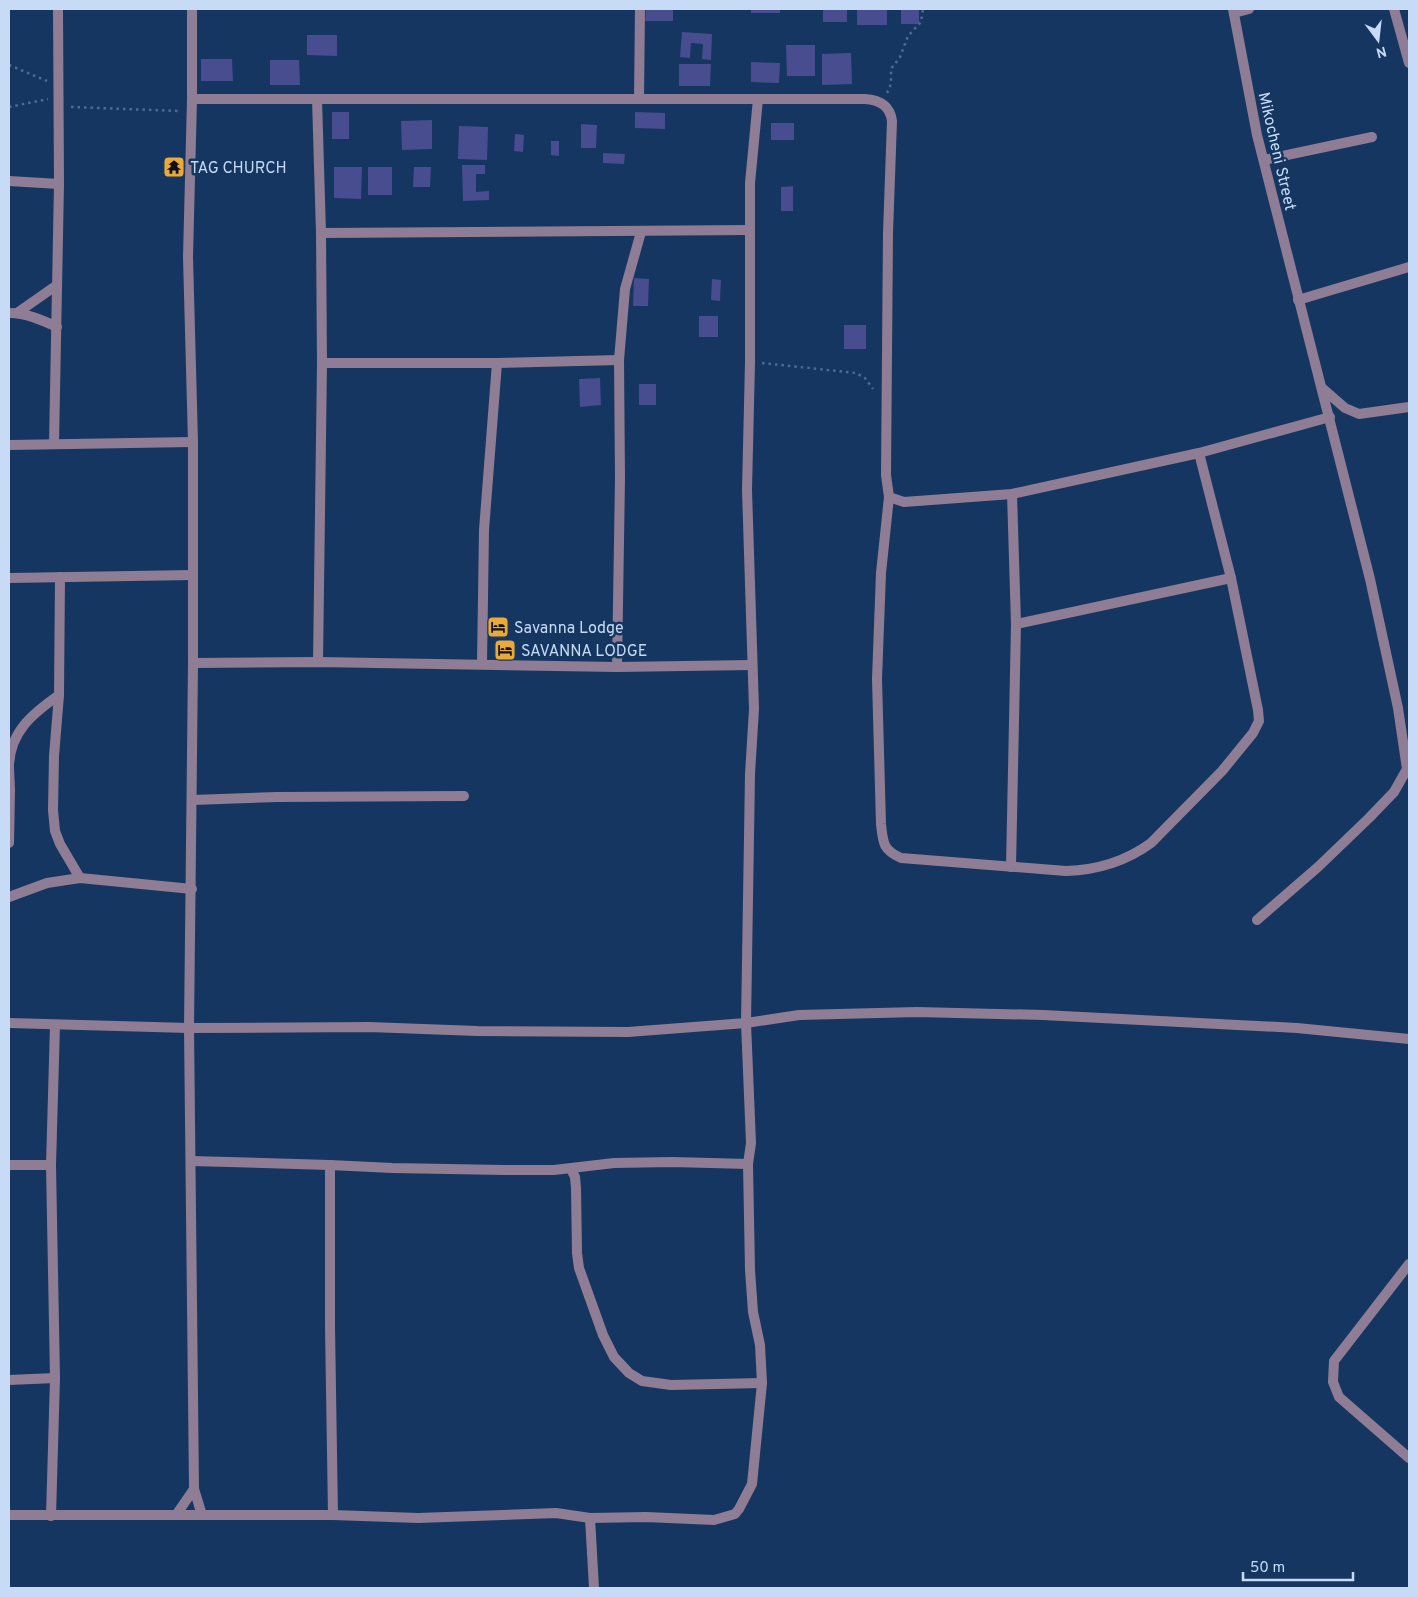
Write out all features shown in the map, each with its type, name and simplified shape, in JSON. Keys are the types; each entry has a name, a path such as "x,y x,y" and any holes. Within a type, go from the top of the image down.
{"street":[{"path":"54,444 59,184 58,9"},
{"path":"192,9 192,112 188,257 193,442 194,664 189,1028 194,1489 202,1515"},
{"path":"639,99 640,9"},
{"path":"1234,11 1249,9"},
{"path":"1394,9 1409,62"},
{"name":"Mikocheni Street","path":"1234,11 1257,135 1370,579 1398,708 1407,769 1394,792 1369,818 1318,867 1257,920"},
{"path":"192,99 866,99 884,104 891,113 892,121 888,232 886,475 889,497 881,573 877,679 881,824 885,846 891,854 901,858 1066,871 1113,864 1126,859 1151,843 1222,771 1253,733 1260,716 1231,578 1199,453"},
{"path":"317,99 322,363 318,662"},
{"path":"9,1515 334,1515 418,1518 556,1513 590,1518 646,1517 714,1520 735,1514 752,1484 762,1383 760,1345 753,1312 748,1164 751,1143 746,1023 750,774 754,709 747,490 750,362 750,183 758,99"},
{"path":"1264,160 1372,137"},
{"path":"9,181 59,184"},
{"path":"321,233 750,230"},
{"path":"617,667 620,478 618,360 625,289 641,232"},
{"path":"1298,300 1409,267"},
{"path":"13,312 57,285"},
{"path":"13,312 39,319 57,327"},
{"path":"322,363 497,363 618,360"},
{"path":"482,664 484,530 497,363"},
{"path":"1321,388 1345,408 1359,414 1409,407"},
{"path":"889,497 904,502 1012,494 1199,453 1330,417"},
{"path":"9,445 193,442"},
{"path":"1011,867 1016,624 1012,494"},
{"path":"9,578 193,575"},
{"path":"60,578 59,695 54,756 53,810 55,831 60,844 80,878"},
{"path":"1016,624 1231,578"},
{"path":"194,664 318,662 617,667 752,665"},
{"path":"9,843 9,753 19,730 44,706 59,695"},
{"path":"192,800 277,797 464,796"},
{"path":"9,897 47,883 80,878 192,889"},
{"path":"9,1023 189,1028 369,1027 477,1031 628,1032 746,1023 799,1015 917,1012 1126,1018 1297,1028 1409,1039"},
{"path":"50,1516 55,1378 51,1165 55,1025"},
{"path":"191,1161 486,1170 571,1169 614,1164 672,1162 748,1164"},
{"path":"9,1165 51,1165"},
{"path":"330,1165 330,1327 334,1515"},
{"path":"571,1169 575,1178 576,1188 579,1268 603,1336 619,1363 629,1373 642,1381 671,1385 762,1383"},
{"path":"1409,1264 1334,1361 1332,1382 1339,1397 1409,1458"},
{"path":"9,1380 55,1378"},
{"path":"176,1516 194,1489"},
{"path":"590,1518 594,1588"}],"path":[{"path":"884,104 891,84 891,69 900,57 908,36 921,22 923,9"},
{"path":"9,65 59,86"},
{"path":"9,108 59,102 192,112"},
{"path":"750,362 856,373 865,378 874,390"}],"building":[{"path":"646,9 673,9 673,21 645,21"},
{"path":"751,9 780,9 780,13 751,13"},
{"path":"823,9 847,9 847,22 823,22"},
{"path":"857,9 887,9 887,25 857,25"},
{"path":"901,9 919,9 919,24 901,24"},
{"path":"682,32 712,34 711,60 702,59 703,44 691,43 690,58 680,57"},
{"path":"307,35 337,35 337,56 307,55"},
{"path":"786,45 815,45 815,76 787,76"},
{"path":"851,53 852,84 822,85 822,54"},
{"path":"201,59 232,59 233,81 201,81"},
{"path":"270,60 299,60 300,85 270,85"},
{"path":"751,62 780,63 779,83 751,82"},
{"path":"679,64 711,64 710,86 679,86"},
{"path":"332,112 349,112 349,139 332,139"},
{"path":"635,112 665,113 665,129 635,128"},
{"path":"432,120 432,149 402,150 401,121"},
{"path":"771,123 794,123 794,140 771,140"},
{"path":"581,124 597,125 596,148 581,148"},
{"path":"459,126 488,127 487,160 458,159"},
{"path":"515,134 524,135 523,152 514,151"},
{"path":"551,141 559,141 559,156 551,155"},
{"path":"603,153 625,154 624,164 603,163"},
{"path":"462,165 485,165 485,174 476,174 476,192 489,191 489,200 463,201"},
{"path":"334,167 362,167 361,199 334,198"},
{"path":"368,167 392,167 392,195 368,195"},
{"path":"414,167 431,167 430,187 413,187"},
{"path":"793,186 793,211 781,211 781,187"},
{"path":"634,278 649,279 648,306 633,306"},
{"path":"712,279 721,280 720,301 711,300"},
{"path":"699,316 718,316 718,337 699,337"},
{"path":"844,325 866,325 866,349 844,349"},
{"path":"600,378 601,405 580,407 579,379"},
{"path":"639,384 656,384 656,405 639,405"}],"place":[{"name":"TAG CHURCH","path":"174,167"},
{"name":"Savanna Lodge","path":"498,627"},
{"name":"SAVANNA LODGE","path":"505,650"}]}
